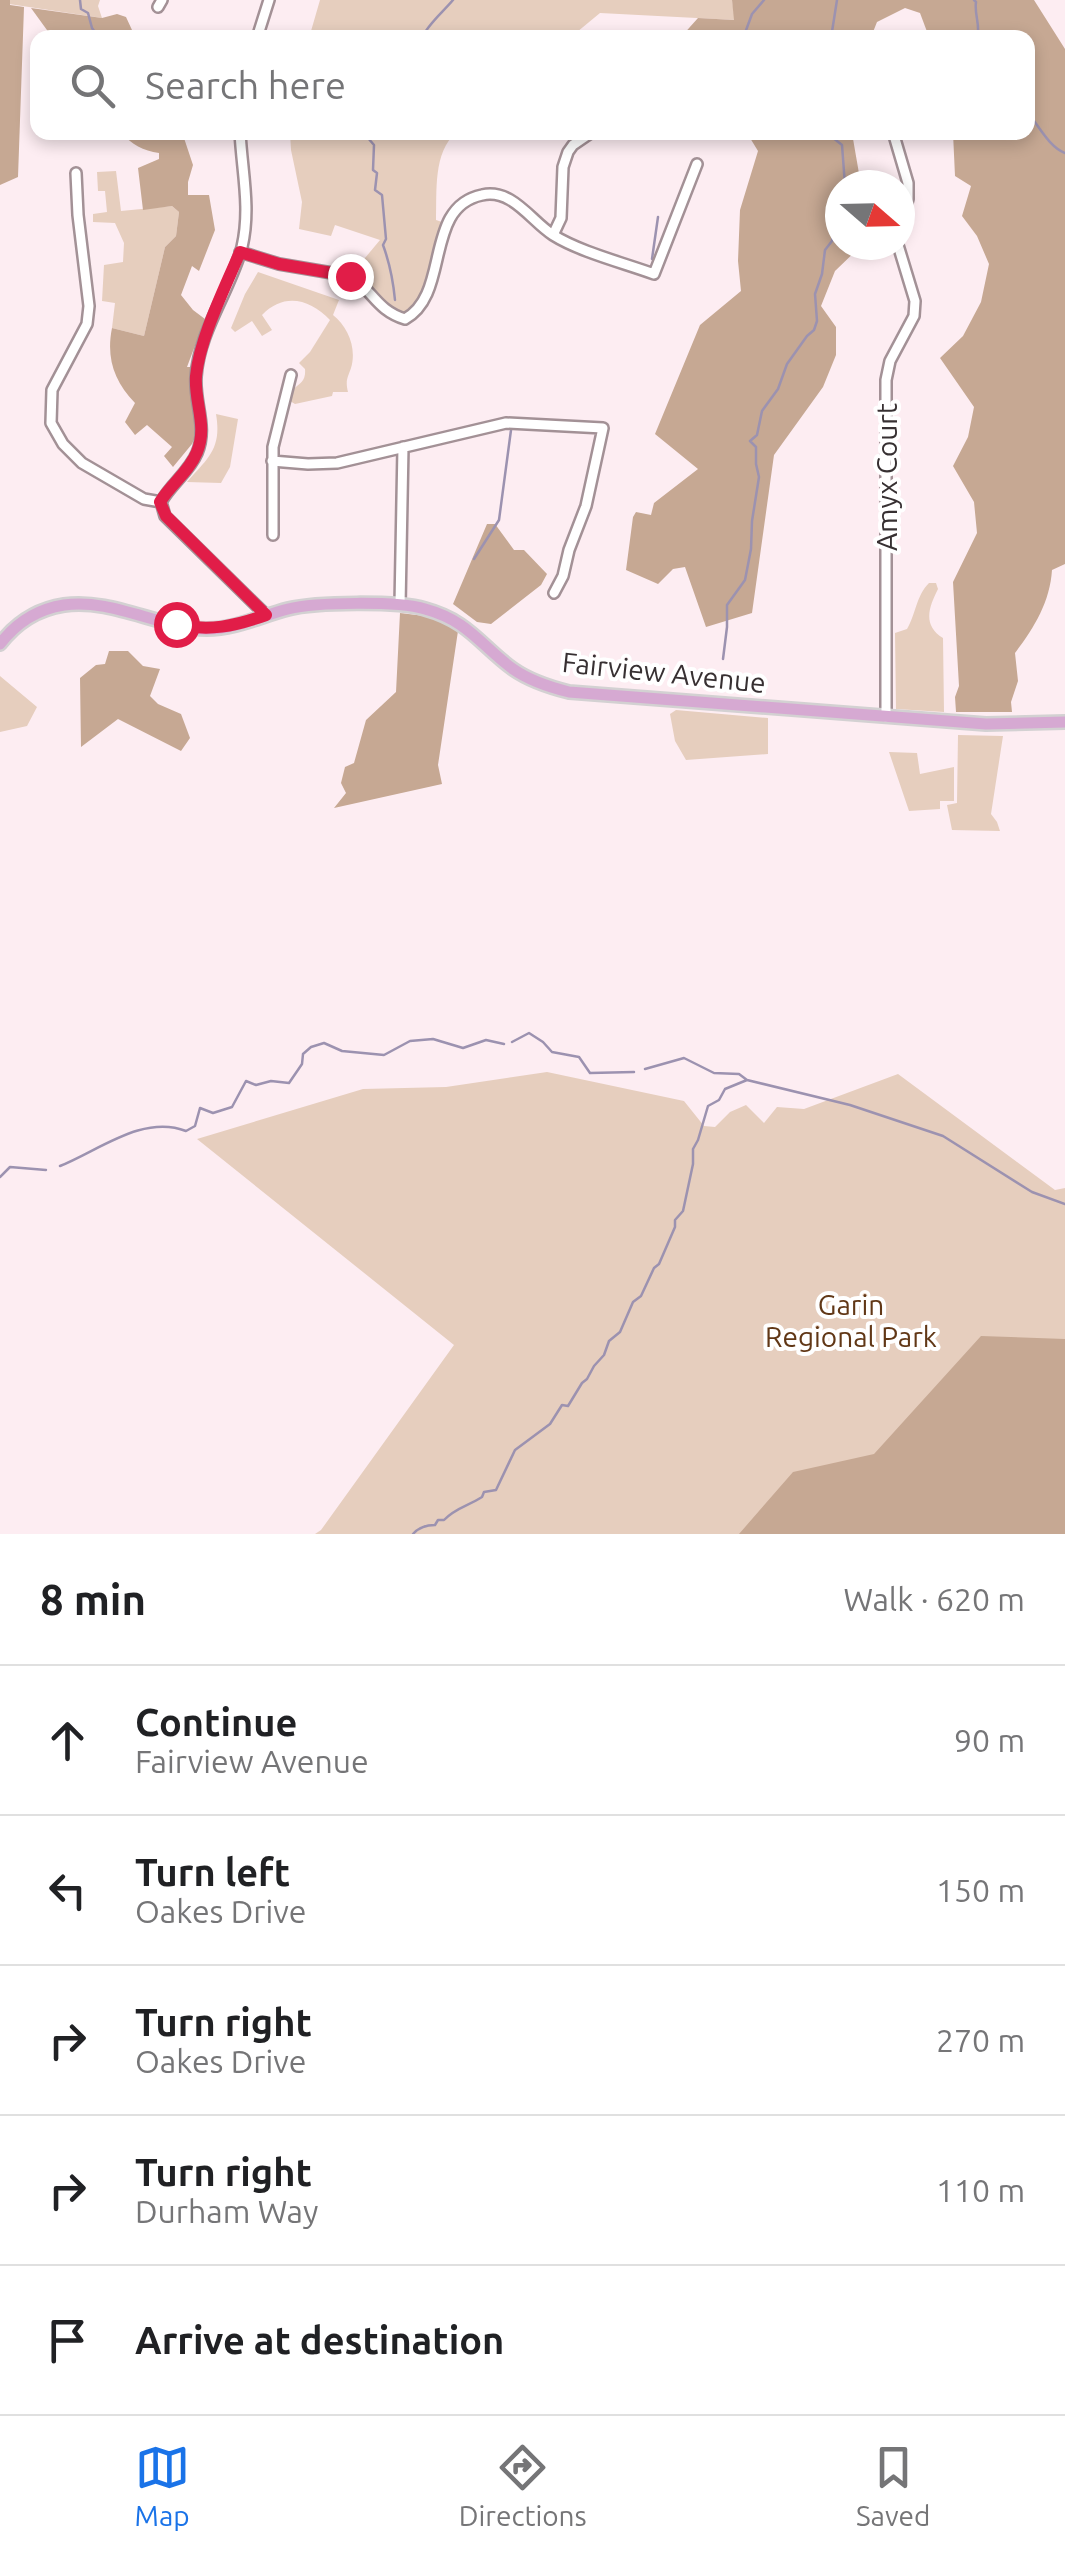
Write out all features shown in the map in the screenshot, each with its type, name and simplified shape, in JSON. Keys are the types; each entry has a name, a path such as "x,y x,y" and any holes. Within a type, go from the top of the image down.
{"main road":[{"name":"Fairview Avenue","path":"0,644 32,616 72,604 100,606 198,628 235,626 312,605 400,605 424,608 461,624 517,672 554,688 986,724 1065,722"}],"street":[{"path":"260,30 269,0"},
{"path":"160,502 197,454 202,434 196,380 200,358 240,252 246,225 241,140"},
{"path":"553,235 561,218 563,167 568,152 579,140"},
{"path":"895,140 904,170"},
{"path":"240,252 279,264 350,276 381,307 406,319 419,309 426,296 449,218 462,204 480,195 495,194 508,198 553,235 654,274 697,164"},
{"path":"76,173 89,312 87,324 52,390 51,423 62,444 82,464 144,499 160,502"},
{"name":"Amyx Court","path":"886,717 886,380 890,361 914,316 916,302 903,260"},
{"path":"273,535 273,447 291,375"},
{"path":"272,461 337,462 506,422 603,428 586,506 554,593"},
{"path":"400,605 402,447"},
{"path":"160,502 166,516 266,615"}],"green space":[{"path":"10,0 100,0 102,18 9,4"},
{"path":"320,0 732,0 735,20 600,13 579,30 311,30"},
{"path":"290,140 450,140 440,161 437,185 436,220 445,223 426,296 414,320 400,317 350,276 380,240 335,225 331,236 299,229 302,202"},
{"path":"116,171 121,211 172,206 179,212 176,236 165,247 144,336 112,328 115,303 102,301 104,265 123,262 124,243 115,223 93,222 93,214 107,212 105,191 98,191 97,172"},
{"path":"258,272 339,300 333,315 347,332 353,353 348,392 333,392 332,396 295,404 290,401 293,389 305,376 299,363 330,320 314,307 288,301 270,308 262,315 272,330 262,336 252,321 235,332 231,328"},
{"path":"216,414 238,419 230,467 221,483 187,482 215,445"},
{"path":"929,583 936,583 938,589 929,615 932,627 943,638 944,712 896,709 895,633 907,629"},
{"path":"0,676 37,707 27,726 0,732"},
{"path":"676,710 768,718 768,754 686,760 675,741 670,714"},
{"path":"958,735 1003,736 991,814 1000,831 952,830 947,805 957,803"},
{"path":"889,752 917,753 920,774 954,767 954,801 940,801 940,809 909,811"},
{"name":"Garin Regional Park","path":"547,1072 684,1101 704,1126 715,1127 730,1112 746,1105 764,1123 777,1107 804,1109 898,1074 1055,1190 1065,1188 1065,1534 315,1534 454,1345 197,1139 363,1089 446,1087"}],"shaded area":[{"path":"0,0 24,7 18,177 0,185"},
{"path":"732,0 1034,0 1065,49 1065,564 1052,570 1040,614 1015,653 1018,681 1012,712 956,712 959,686 953,582 977,533 974,502 953,466 968,437 974,407 940,358 963,336 981,302 989,264 977,236 962,216 971,186 955,176 953,140 1035,140 1035,30 926,30 920,13 905,8 877,22 874,30 687,30 698,18 734,20"},
{"path":"31,8 102,18 117,14 126,17 132,30 47,30"},
{"path":"129,140 185,140 193,165 188,195 209,195 215,230 199,271 192,266 181,295 205,319 187,367 192,367 198,431 173,467 164,456 172,447 147,425 135,435 125,422 135,403 117,378 111,359 112,328 144,336 165,247 176,236 179,212 172,206 143,210 138,168 159,159 159,153"},
{"path":"751,140 853,140 858,170 825,170 825,260 846,260 835,271 821,306 836,327 836,355 823,387 774,455 752,613 706,627 685,567 673,569 658,584 626,570 636,512 651,515 654,503 698,469 655,434 700,325 741,291 740,210 758,151"},
{"path":"487,524 495,524 514,550 524,550 547,574 541,585 491,624 477,622 453,604"},
{"path":"400,613 441,618 458,631 438,765 442,784 334,808 346,793 341,783 345,767 354,763 366,720 396,692"},
{"path":"109,651 128,651 143,666 160,669 150,696 181,714 190,738 181,751 118,719 81,747 80,678 96,665 105,664"},
{"path":"981,1336 1065,1339 1065,1534 739,1534 793,1472 874,1454"}],"waterway":[{"path":"80,0 93,30"},
{"path":"427,30 453,0"},
{"path":"746,30 752,14 764,0"},
{"path":"832,30 837,0"},
{"path":"974,0 978,30"},
{"path":"1035,122 1049,141 1065,153"},
{"path":"370,140 374,145 373,170 377,173 375,190 382,195 386,239 383,245 395,300"},
{"path":"836,140 842,145 844,170"},
{"path":"652,259 658,217"},
{"path":"723,659 727,605 745,580 751,549 759,477 756,447 750,441 757,435 762,411 778,389 787,364 814,330 815,294 825,250"},
{"path":"474,559 499,520 511,430"},
{"path":"512,1042 529,1033 552,1052 579,1057 590,1073 634,1072"},
{"path":"60,1166 137,1131 154,1127 186,1131 195,1126 200,1108 213,1113 232,1107 246,1081 256,1085 271,1081 289,1083 302,1064 303,1054 324,1043 342,1051 384,1055 410,1041 433,1039 463,1048 486,1040 504,1044"},
{"path":"645,1069 684,1058 714,1073 739,1074 747,1080 850,1105 943,1136 1032,1192 1065,1204"},
{"path":"413,1534 444,1520 484,1492 496,1490 515,1450 550,1424 562,1405 568,1406 604,1355 609,1341 620,1332 633,1302 641,1296 659,1264 675,1220 683,1211 693,1149 708,1106 719,1100 725,1089 747,1080"},
{"path":"0,1177 10,1167 46,1170"}],"route":[{"path":"176,624 222,628 266,615 166,516 160,502 197,454 202,434 196,380 200,358 240,252 279,264 350,276"}]}
